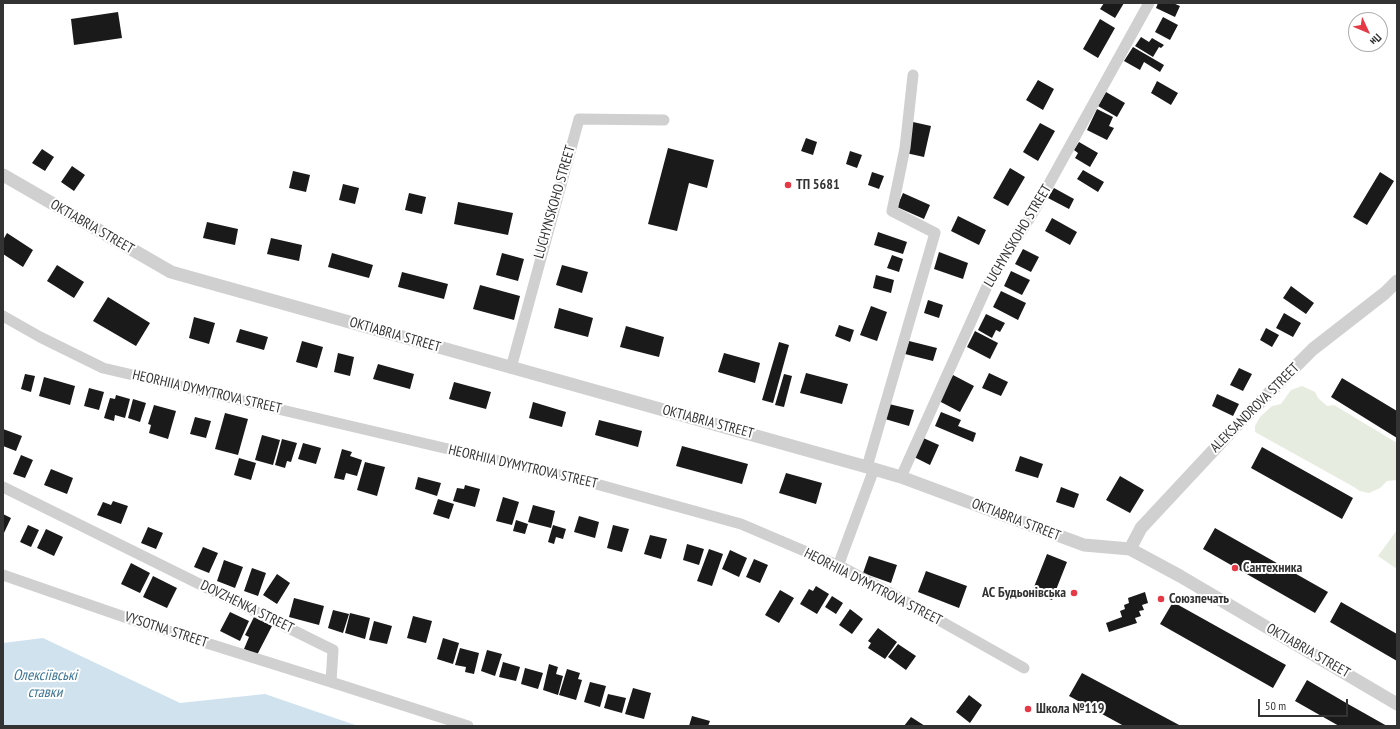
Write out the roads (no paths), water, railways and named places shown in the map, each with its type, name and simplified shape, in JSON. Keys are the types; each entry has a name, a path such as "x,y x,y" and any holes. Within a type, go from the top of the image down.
{"street":[{"name":"LUCHYNSKOHO STREET","path":"901,477 988,284 1034,211 1149,3"},
{"path":"838,566 870,468 935,233 892,212 904,148 914,75"},
{"name":"LUCHYNSKOHO STREET","path":"511,368 578,119 664,120"},
{"name":"OKTIABRIA STREET","path":"3,175 171,272 511,368 778,441 901,477 1084,545 1130,549 1187,580 1397,704"},
{"name":"ALEKSANDROVA STREET","path":"1130,549 1141,528 1238,424 1313,350 1397,282"},
{"name":"HEORHIIA DYMYTROVA STREET","path":"3,316 40,337 103,368 604,486 741,524 838,566 896,596 1024,668"},
{"name":"DOVZHENKA STREET","path":"3,487 333,650 331,682"},
{"name":"VYSOTNA STREET","path":"3,575 133,620 331,682"},
{"path":"331,682 468,726"}],"water":[{"name":"Олексіївські ставки","path":"43,638 180,703 265,694 358,726 3,726 3,643"}],"place":[{"name":"ТП 5681","path":"788,185"},
{"name":"Сантехника","path":"1235,568"},
{"name":"АС Будьонівська","path":"1074,593"},
{"name":"Союзпечать","path":"1161,599"},
{"name":"Школа №119","path":"1028,709"}]}
